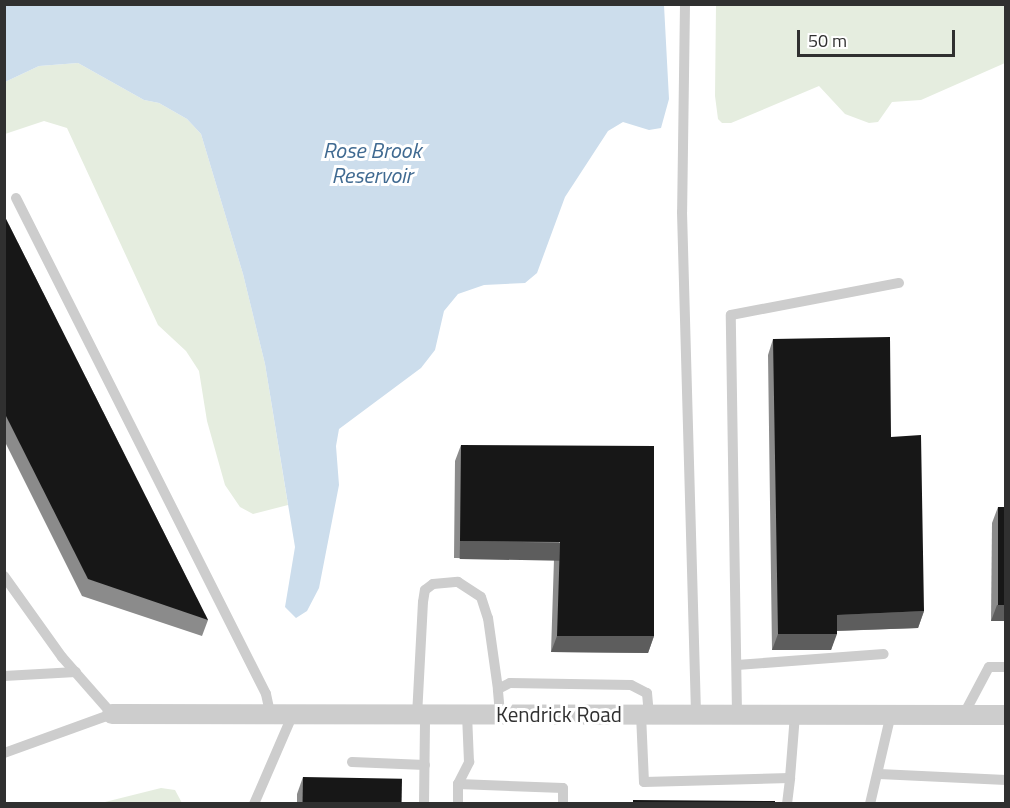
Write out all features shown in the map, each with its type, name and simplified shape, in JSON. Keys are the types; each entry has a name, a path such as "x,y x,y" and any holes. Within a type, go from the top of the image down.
{"street":[{"name":"Kendrick Road","path":"112,714 1005,715"}],"lane":[{"path":"685,4 682,212 696,714"},
{"path":"16,198 266,694 270,713"},
{"path":"737,714 731,315 899,284"},
{"path":"4,576 76,672 112,714 4,753"},
{"path":"424,804 421,716 423,602 425,590 433,584 458,582 481,597 488,618 500,714"},
{"path":"736,665 884,654"},
{"path":"964,714 989,667 1005,667"},
{"path":"4,676 76,672"},
{"path":"498,689 510,683 631,685 647,693 644,782 790,778"},
{"path":"254,804 293,714"},
{"path":"458,804 458,784 469,762 467,714"},
{"path":"787,804 795,714"},
{"path":"870,804 879,774 891,714"},
{"path":"352,762 424,765"},
{"path":"879,774 1005,780"},
{"path":"458,784 563,788 563,804"}],"shaded area":[{"path":"716,5 1005,5 1005,63 921,100 892,102 878,122 869,123 845,114 819,86 731,123 722,123 718,119 715,96"},
{"path":"78,63 144,100 159,103 187,119 201,134 243,274 265,364 288,505 253,514 240,507 225,485 207,421 199,371 186,351 158,325 67,128 44,121 5,134 5,82 39,66"},
{"path":"161,788 175,790 182,803 101,803"}],"water":[{"name":"Rose Brook Reservoir","path":"5,5 664,5 669,99 661,128 649,130 623,122 608,131 565,197 537,273 525,283 484,285 458,294 444,311 435,350 421,368 339,429 336,446 339,485 319,588 307,611 296,618 285,607 295,547 265,364 243,274 201,134 187,119 159,103 144,100 78,63 39,66 5,82"}],"building":[{"path":"4,215 208,620 88,579 4,412"},
{"path":"890,337 891,437 921,435 924,611 837,615 837,634 778,634 773,339"},
{"path":"461,445 654,446 654,636 557,636 560,542 460,541"},
{"path":"998,507 1005,507 1005,605 998,605"},
{"path":"303,777 402,779 402,804 303,804"},
{"path":"633,800 775,801 775,804 633,804"},
{"path":"474,803 551,804 474,804"}]}
